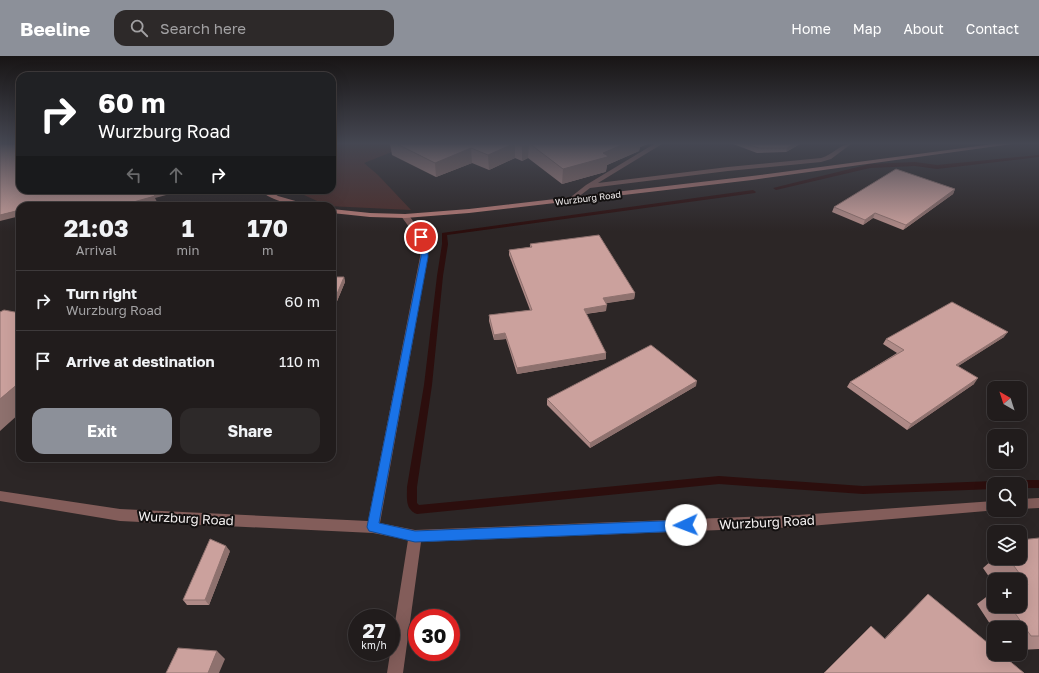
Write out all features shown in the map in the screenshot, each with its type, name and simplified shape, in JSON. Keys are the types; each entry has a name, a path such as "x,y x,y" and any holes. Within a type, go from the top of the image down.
{"main road":[{"name":"Wurzburg Road","path":"336,211 405,216 470,211 571,200 784,173"},
{"path":"270,194 294,202"}],"street":[{"path":"571,200 588,186 610,173"},
{"path":"588,186 697,173"},
{"path":"373,527 424,257 424,242 405,216"},
{"name":"Wurzburg Road","path":"0,496 120,515 373,527 415,536 798,521 987,507"},
{"path":"1027,504 1039,503"},
{"path":"395,673 415,536"}],"shaded area":[{"path":"336,173 375,173 411,210 336,206 336,202 319,202 302,194 336,194"}],"building":[{"path":"0,173 16,173 16,194 153,194 155,196 133,202 16,202 16,211 0,215"},
{"path":"890,173 907,173 955,189 906,225 875,213 865,220 834,207"},
{"path":"599,235 635,293 603,298 607,305 584,309 606,353 517,368 505,333 494,335 489,315 532,310 509,250 532,247 530,244"},
{"path":"336,277 344,277 336,296"},
{"path":"952,302 1008,332 956,365 978,378 911,424 850,382 904,350 886,339"},
{"path":"4,310 16,312 16,385 0,399 0,312"},
{"path":"651,345 697,381 590,443 547,399"},
{"path":"1039,538 1039,636 1031,636 1027,630 1027,621 1020,621 1015,613 1027,613 1027,573 1019,573 1013,565 1027,565 1027,539"},
{"path":"210,539 226,546 205,600 183,600"},
{"path":"928,594 987,642 987,661 1009,661 1024,673 824,673 871,626 885,639"},
{"path":"178,648 217,651 208,673 166,673"}],"waterway":[{"path":"776,188 841,173"},
{"path":"753,192 444,234 445,244 428,385 412,487 412,504 417,510 719,480 863,490 987,485"},
{"path":"1027,484 1039,484"}],"route":[{"path":"421,237 425,248 424,257 373,527 415,536 686,525"}]}
